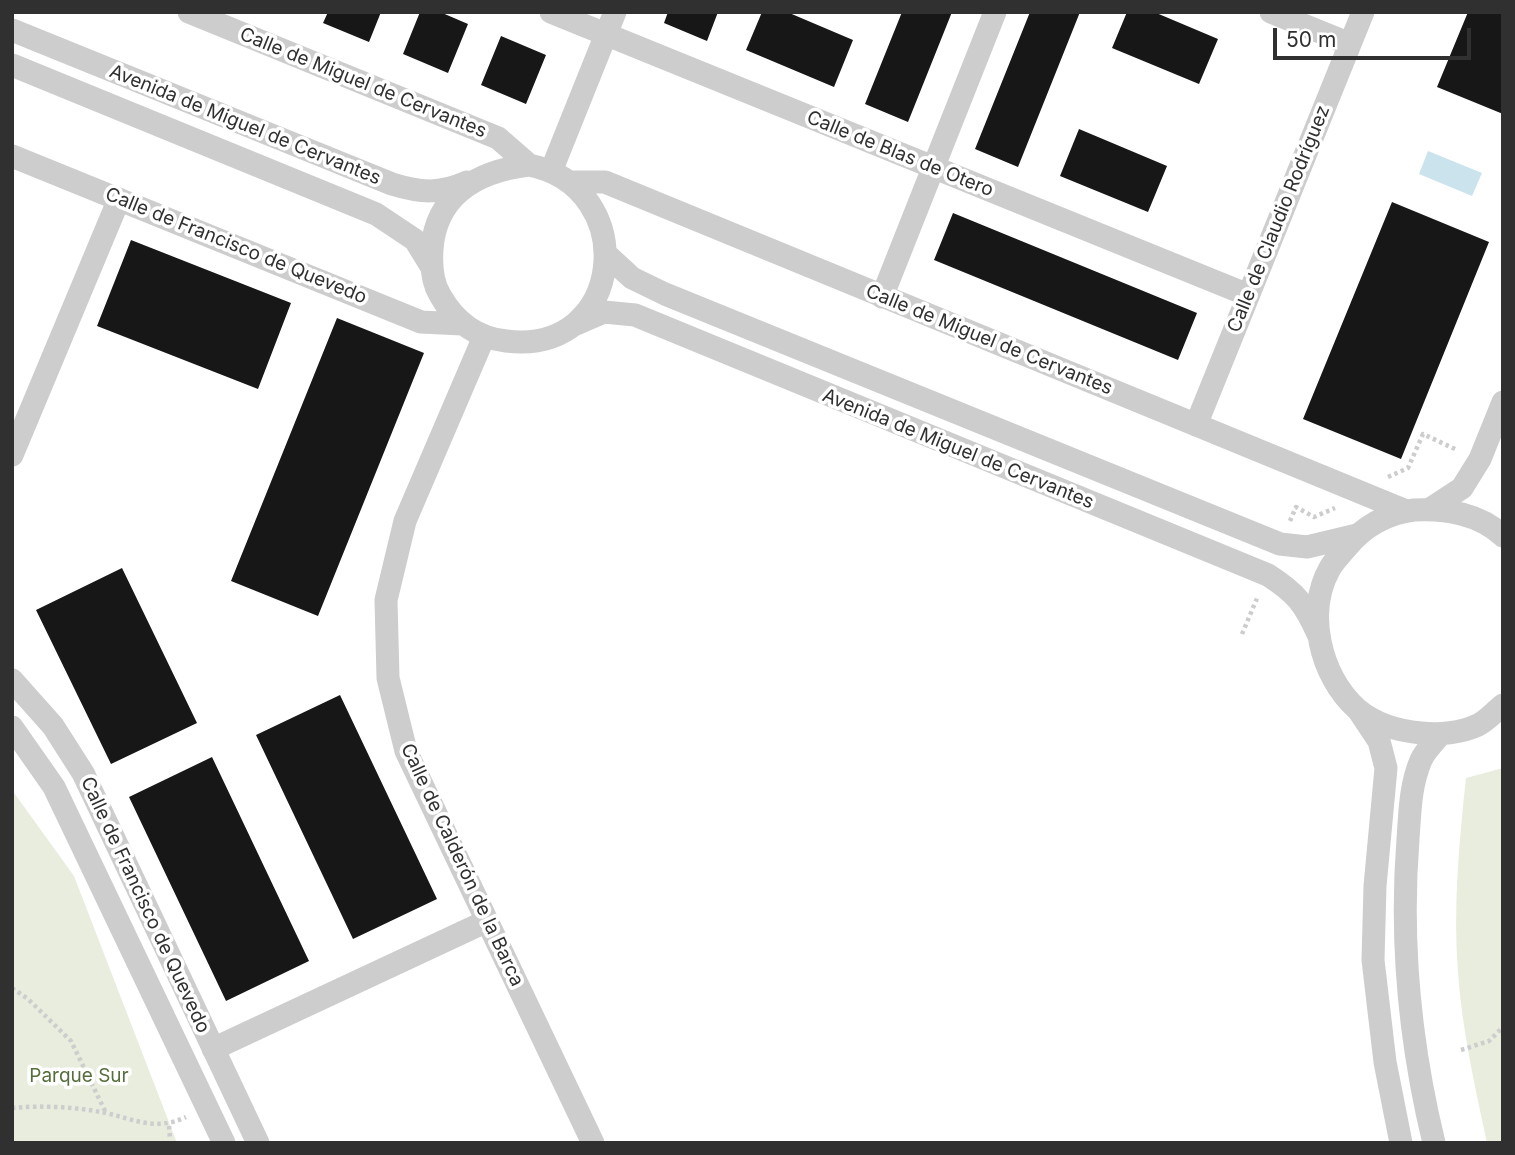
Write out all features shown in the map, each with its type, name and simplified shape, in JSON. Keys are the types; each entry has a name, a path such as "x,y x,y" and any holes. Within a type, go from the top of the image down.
{"street":[{"name":"Calle de Miguel de Cervantes","path":"189,12 498,138 529,165"},
{"name":"Calle de Blas de Otero","path":"551,12 1248,295"},
{"path":"561,176 615,12"},
{"path":"882,297 995,12"},
{"path":"1271,12 1350,44"},
{"name":"Calle de Claudio Rodríguez","path":"1196,425 1363,12"},
{"name":"Avenida de Miguel de Cervantes","path":"12,30 392,184 422,193 448,191 480,176"},
{"name":"Avenida de Miguel de Cervantes","path":"12,65 376,214 415,240 431,266"},
{"name":"Calle de Francisco de Quevedo","path":"12,156 421,322 462,324"},
{"path":"529,165 561,176 589,201 605,235 607,255 602,285 588,312 556,336 527,344 483,339 462,324 440,295 431,266 433,232 440,214 461,188 480,176 529,165"},
{"name":"Calle de Miguel de Cervantes","path":"561,176 605,182 1406,511"},
{"path":"13,451 119,198"},
{"name":"Avenida de Miguel de Cervantes","path":"607,255 632,278 665,294 1280,544 1307,547 1357,535"},
{"name":"Avenida de Miguel de Cervantes","path":"574,325 604,312 635,315 1268,575 1294,592 1305,606 1318,634"},
{"name":"Calle de Calderón de la Barca","path":"483,339 405,521 386,600 388,678 406,751 593,1143"},
{"path":"1430,509 1462,488 1480,459 1503,402"},
{"path":"1401,1143 1385,1062 1373,960 1375,886 1386,768 1380,741 1329,672 1318,634 1321,592 1330,568 1357,535 1380,519 1406,511 1449,509 1494,528 1503,536"},
{"name":"Calle de Francisco de Quevedo","path":"12,680 53,726 83,773 258,1143"},
{"path":"1357,709 1397,730 1440,735 1478,725 1503,705"},
{"name":"Calle de Francisco de Quevedo","path":"12,727 54,787 224,1143"},
{"path":"1434,1143 1416,1057 1406,957 1404,885 1411,790 1422,758 1440,735"},
{"path":"214,1049 487,922"}],"path":[{"path":"12,988 28,999 71,1041 106,1113"},
{"path":"1461,1050 1489,1041 1503,1027"},
{"path":"12,1108 36,1105 106,1113 139,1124 169,1125 170,1139"}],"green space":[{"path":"1503,768 1503,1143 1487,1143 1460,994 1456,924 1457,875 1466,778"},
{"name":"Parque Sur","path":"12,790 74,876 177,1143 12,1143"}],"water":[{"path":"1428,151 1482,173 1472,196 1419,174"}],"building":[{"path":"328,12 381,12 369,42 323,23"},
{"path":"420,12 440,12 468,24 448,73 403,54"},
{"path":"668,12 718,12 707,41 664,23"},
{"path":"762,12 787,12 853,40 834,87 746,50"},
{"path":"902,12 952,12 908,122 865,104"},
{"path":"1030,12 1080,12 1018,167 975,149"},
{"path":"1127,12 1154,12 1218,39 1199,84 1112,48"},
{"path":"1468,12 1503,12 1503,114 1437,87"},
{"path":"501,36 546,55 526,104 481,85"},
{"path":"1079,129 1167,166 1148,212 1060,176"},
{"path":"1392,202 1489,242 1401,459 1303,419"},
{"path":"953,213 1197,313 1178,360 934,260"},
{"path":"131,240 291,303 258,389 97,326"},
{"path":"337,318 424,353 318,616 231,581"},
{"path":"122,568 197,723 111,764 36,610"},
{"path":"340,695 437,899 353,939 256,735"},
{"path":"212,757 309,961 226,1001 129,797"}]}
